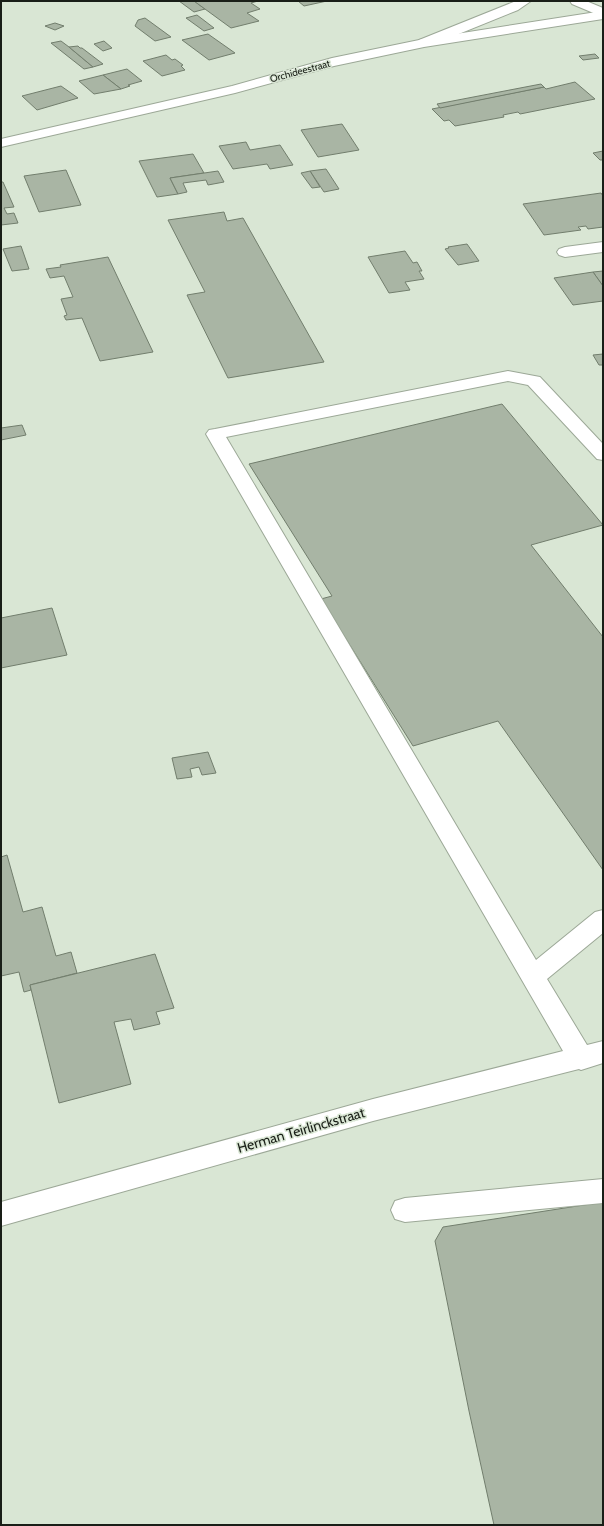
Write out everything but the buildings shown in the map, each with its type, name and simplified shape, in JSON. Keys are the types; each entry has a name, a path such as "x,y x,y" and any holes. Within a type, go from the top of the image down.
{"main road":[{"path":"424,43 514,7 525,1"},
{"path":"576,1 603,14"},
{"name":"Orchideestraat","path":"1,143 235,89 332,62 424,43 603,14"},
{"path":"565,252 603,247"},
{"path":"592,1055 533,977 215,434 508,376 534,381 603,455"},
{"path":"533,977 603,919"},
{"name":"Herman Teirlinckstraat","path":"1,1214 373,1110 592,1055"},
{"path":"405,1210 603,1191"}]}
